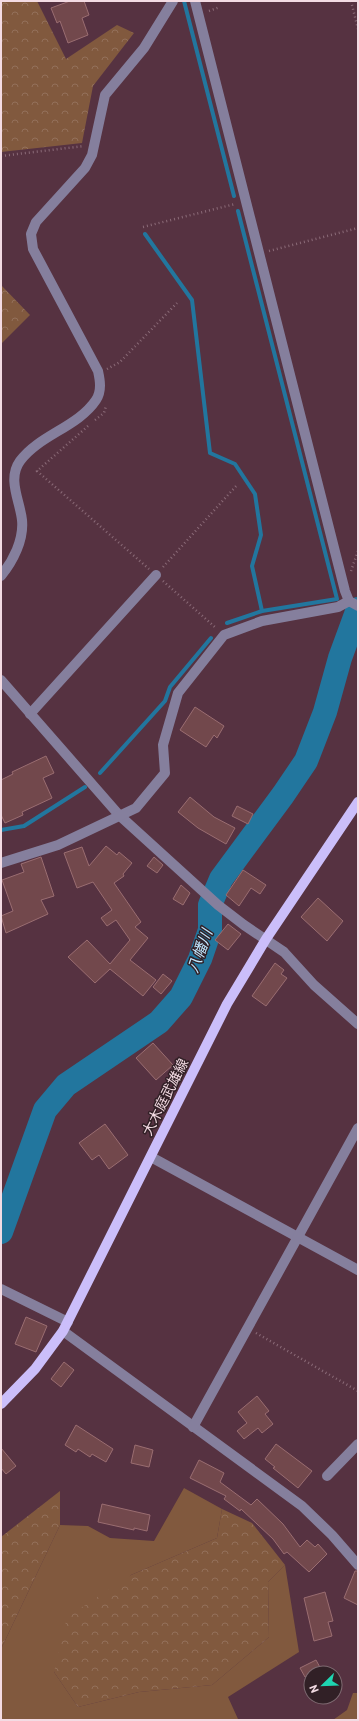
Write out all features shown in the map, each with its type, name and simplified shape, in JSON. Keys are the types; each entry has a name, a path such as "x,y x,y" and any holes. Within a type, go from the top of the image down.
{"main road":[{"name":"大木庭武雄線","path":"1,1404 35,1369 63,1332 227,1004 266,939 358,802"}],"street":[{"path":"1,576 13,561 20,538 22,521 14,477 19,463 27,453 87,410 97,399 103,370 33,249 31,234 36,222 85,168 92,156 105,95 144,48 173,1"},
{"path":"1,863 58,844 136,808 165,773 163,745 178,693 224,635 262,621 354,604 345,591 195,1"},
{"path":"30,714 156,575"},
{"path":"1,680 119,815 218,905 244,925 284,952 314,985 358,1024"},
{"path":"193,1427 358,1128"},
{"path":"151,1157 358,1270"},
{"path":"1,1289 68,1322"},
{"path":"63,1332 302,1506 332,1535 358,1565"},
{"path":"327,1476 358,1444"}],"path":[{"path":"351,1 358,29"},
{"path":"1,156 94,144"},
{"path":"143,226 245,201"},
{"path":"259,253 358,228"},
{"path":"108,377 103,370 120,362 178,303"},
{"path":"109,399 104,413 37,471 224,635"},
{"path":"156,575 237,485"},
{"path":"248,1328 358,1391"}],"green space":[{"path":"1,1 37,1 66,59 117,25 134,33 93,86 82,143 1,152"},
{"path":"1,285 30,315 1,344"},
{"path":"184,1488 222,1509 217,1538 131,1575 54,1672 78,1707 139,1692 212,1685 269,1637 268,1582 285,1565 299,1652 228,1697 238,1719 236,1720 1,1720 1,1649 60,1525 88,1526 110,1538 154,1541"},
{"path":"60,1491 60,1525 1,1649 1,1537"},
{"path":"222,1509 252,1523 285,1565 268,1582 269,1637 212,1685 139,1692 78,1707 54,1672 67,1617 131,1575 217,1538"},
{"path":"353,1693 358,1693 358,1720 333,1720 347,1710"}],"building":[{"path":"70,1 84,1 89,15 82,18 88,35 68,43 60,21 57,23 51,8"},
{"path":"195,707 224,726 217,738 214,735 206,747 180,730"},
{"path":"46,756 54,773 43,778 52,798 22,812 23,815 5,823 1,815 1,780 13,774 12,772"},
{"path":"190,797 214,817 235,828 226,844 198,828 178,812"},
{"path":"237,806 253,814 248,824 232,816"},
{"path":"106,846 117,855 119,852 132,863 123,874 124,876 114,883 141,922 135,927 148,938 130,960 156,980 143,996 110,969 95,983 68,957 87,940 110,964 130,940 116,920 107,926 101,918 112,910 93,882 77,888 64,853 82,847 89,866"},
{"path":"41,857 54,896 41,900 48,914 6,933 1,916 13,911 2,880 24,872 21,864"},
{"path":"154,857 163,865 157,873 147,866"},
{"path":"243,870 266,885 260,894 251,888 239,906 226,895"},
{"path":"181,885 190,893 183,905 173,899"},
{"path":"318,898 343,921 327,941 301,917"},
{"path":"228,924 241,934 228,950 215,940"},
{"path":"275,963 284,970 281,974 287,978 266,1006 252,996"},
{"path":"163,974 172,981 161,994 153,987"},
{"path":"153,1043 173,1065 156,1080 136,1058"},
{"path":"105,1124 128,1155 109,1169 99,1155 92,1160 79,1143"},
{"path":"26,1317 47,1326 36,1352 15,1344"},
{"path":"64,1362 74,1370 61,1387 51,1379"},
{"path":"257,1396 269,1411 265,1414 273,1424 262,1433 258,1428 244,1439 237,1431 247,1423 238,1412"},
{"path":"76,1425 113,1449 106,1462 92,1454 90,1457 78,1449 76,1452 65,1445"},
{"path":"276,1444 312,1471 298,1488 273,1468 275,1467 265,1459"},
{"path":"135,1445 153,1450 149,1467 131,1463"},
{"path":"1,1448 16,1466 6,1474 1,1468"},
{"path":"199,1460 224,1473 220,1482 251,1505 257,1499 283,1524 300,1547 307,1540 315,1547 318,1544 327,1554 309,1572 287,1552 284,1554 273,1539 241,1509 240,1511 224,1499 226,1496 190,1478"},
{"path":"102,1504 150,1515 147,1531 134,1528 134,1530 98,1522"},
{"path":"355,1571 358,1571 358,1605 344,1598"},
{"path":"325,1592 333,1621 328,1622 332,1636 314,1641 304,1598"},
{"path":"316,1660 319,1665 306,1665"},
{"path":"303,1666 303,1673 300,1668"}],"waterway":[{"path":"184,1 234,196"},
{"path":"227,623 262,611 337,599 238,211"},
{"path":"145,234 192,300 210,453 235,464 255,494 261,535 252,566 262,611"},
{"name":"八幡川","path":"1,1232 45,1110 66,1085 159,1022 181,997 200,959 210,930 210,905 221,879 283,795 306,761 325,712 340,658 358,609"},
{"path":"100,773 165,701 170,687 211,638"},
{"path":"1,830 24,826 85,787"}]}
